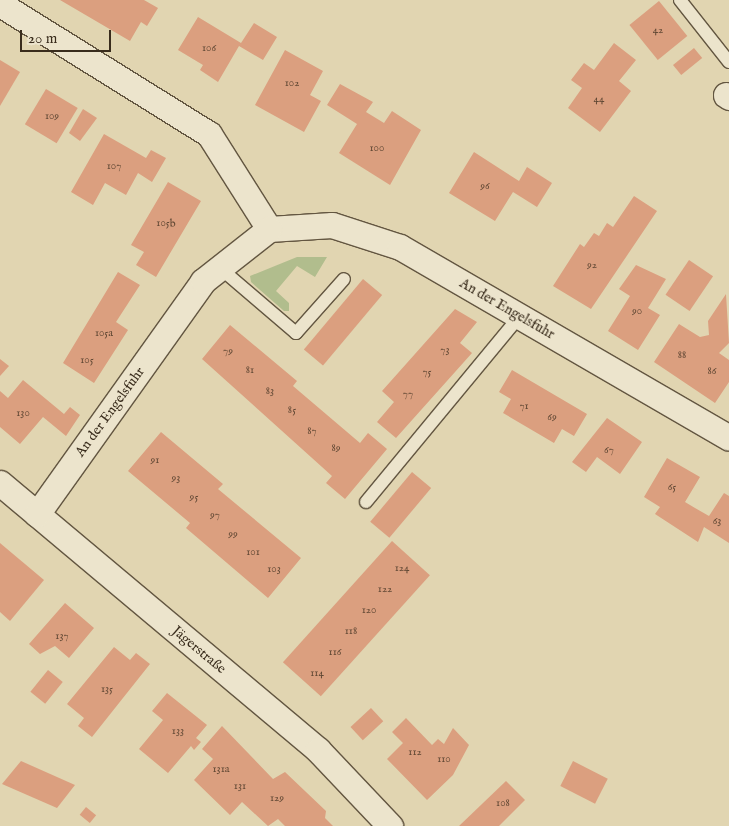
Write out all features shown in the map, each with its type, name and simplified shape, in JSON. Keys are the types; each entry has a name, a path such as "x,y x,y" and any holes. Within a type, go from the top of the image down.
{"street":[{"path":"0,4 209,134 269,229"},
{"name":"An der Engelsfuhr","path":"37,514 203,280 269,229 332,224 400,247 729,438"},
{"name":"Jägerstraße","path":"0,483 318,750 390,826"}],"lane":[{"path":"680,0 729,62"},
{"path":"220,268 296,333 344,279"},
{"path":"366,502 520,316"}],"green space":[{"path":"297,257 327,257 315,277 297,266 276,291 289,303 289,311 284,311 251,282 250,276"}],"building":[{"path":"60,0 144,0 158,8 147,26 141,22 130,41"},
{"path":"659,1 687,36 658,60 629,25"},
{"path":"198,17 241,43 254,23 277,37 263,60 239,46 218,82 200,70 203,65 178,50"},
{"path":"614,43 636,60 619,81 631,91 600,132 568,108 582,88 571,80 584,63 594,70"},
{"path":"694,48 702,58 681,75 673,65"},
{"path":"285,50 323,71 310,95 321,101 304,132 255,105"},
{"path":"0,60 20,72 0,106"},
{"path":"340,84 373,102 366,112 384,123 392,111 421,130 390,185 339,153 357,124 327,105"},
{"path":"46,89 78,108 57,143 25,124"},
{"path":"83,109 97,118 80,141 69,133"},
{"path":"104,134 146,158 151,150 166,158 152,182 138,173 126,195 105,183 93,205 71,192"},
{"path":"474,152 519,181 527,167 552,183 537,207 513,192 495,221 449,193"},
{"path":"168,182 201,201 156,277 136,265 144,252 131,245"},
{"path":"634,196 657,211 591,309 553,286 580,244 584,247 594,233 599,236 607,223 613,227"},
{"path":"689,260 713,276 690,311 666,295"},
{"path":"636,265 666,279 648,308 660,315 638,350 608,331 630,296 619,289"},
{"path":"118,272 140,285 116,322 128,330 94,383 63,363"},
{"path":"363,279 382,295 323,366 304,349"},
{"path":"726,294 729,343 719,353 729,360 729,382 715,403 654,362 679,324 700,337 709,335 708,321"},
{"path":"455,309 477,322 460,343 472,353 396,438 377,422 394,402 382,391"},
{"path":"230,325 297,381 293,386 360,443 368,433 387,449 345,499 326,483 332,476 202,359"},
{"path":"0,359 9,366 0,376"},
{"path":"512,370 587,414 574,436 562,429 554,443 503,413 511,399 499,392"},
{"path":"23,380 64,414 70,407 80,415 66,436 43,417 20,444 0,427 0,391 8,398"},
{"path":"607,418 642,442 620,474 597,457 586,472 572,462"},
{"path":"161,432 223,484 218,489 301,558 268,598 186,528 190,523 128,471"},
{"path":"667,458 700,477 685,502 709,516 724,493 729,496 729,543 704,527 698,542 655,514 660,507 644,497"},
{"path":"412,472 431,488 389,538 370,522"},
{"path":"392,541 430,575 321,696 283,662"},
{"path":"0,543 44,580 10,621 0,612"},
{"path":"65,603 94,628 69,658 55,646 40,654 29,644"},
{"path":"114,647 130,660 136,653 150,664 92,737 78,726 84,718 67,704"},
{"path":"48,670 63,682 45,704 30,692"},
{"path":"167,693 207,725 196,738 201,742 194,750 191,746 168,773 139,749 163,720 152,711"},
{"path":"371,708 383,721 363,740 351,727"},
{"path":"406,718 432,745 438,739 444,744 453,728 469,745 453,775 427,800 387,759 403,743 392,732"},
{"path":"222,726 273,779 285,772 326,811 325,818 333,826 285,826 278,819 268,826 242,802 230,815 194,780 213,759 202,749"},
{"path":"21,761 75,785 57,808 2,784"},
{"path":"573,761 608,779 595,804 560,786"},
{"path":"506,781 525,800 499,826 459,826"},
{"path":"86,807 96,815 90,823 80,815"}]}
